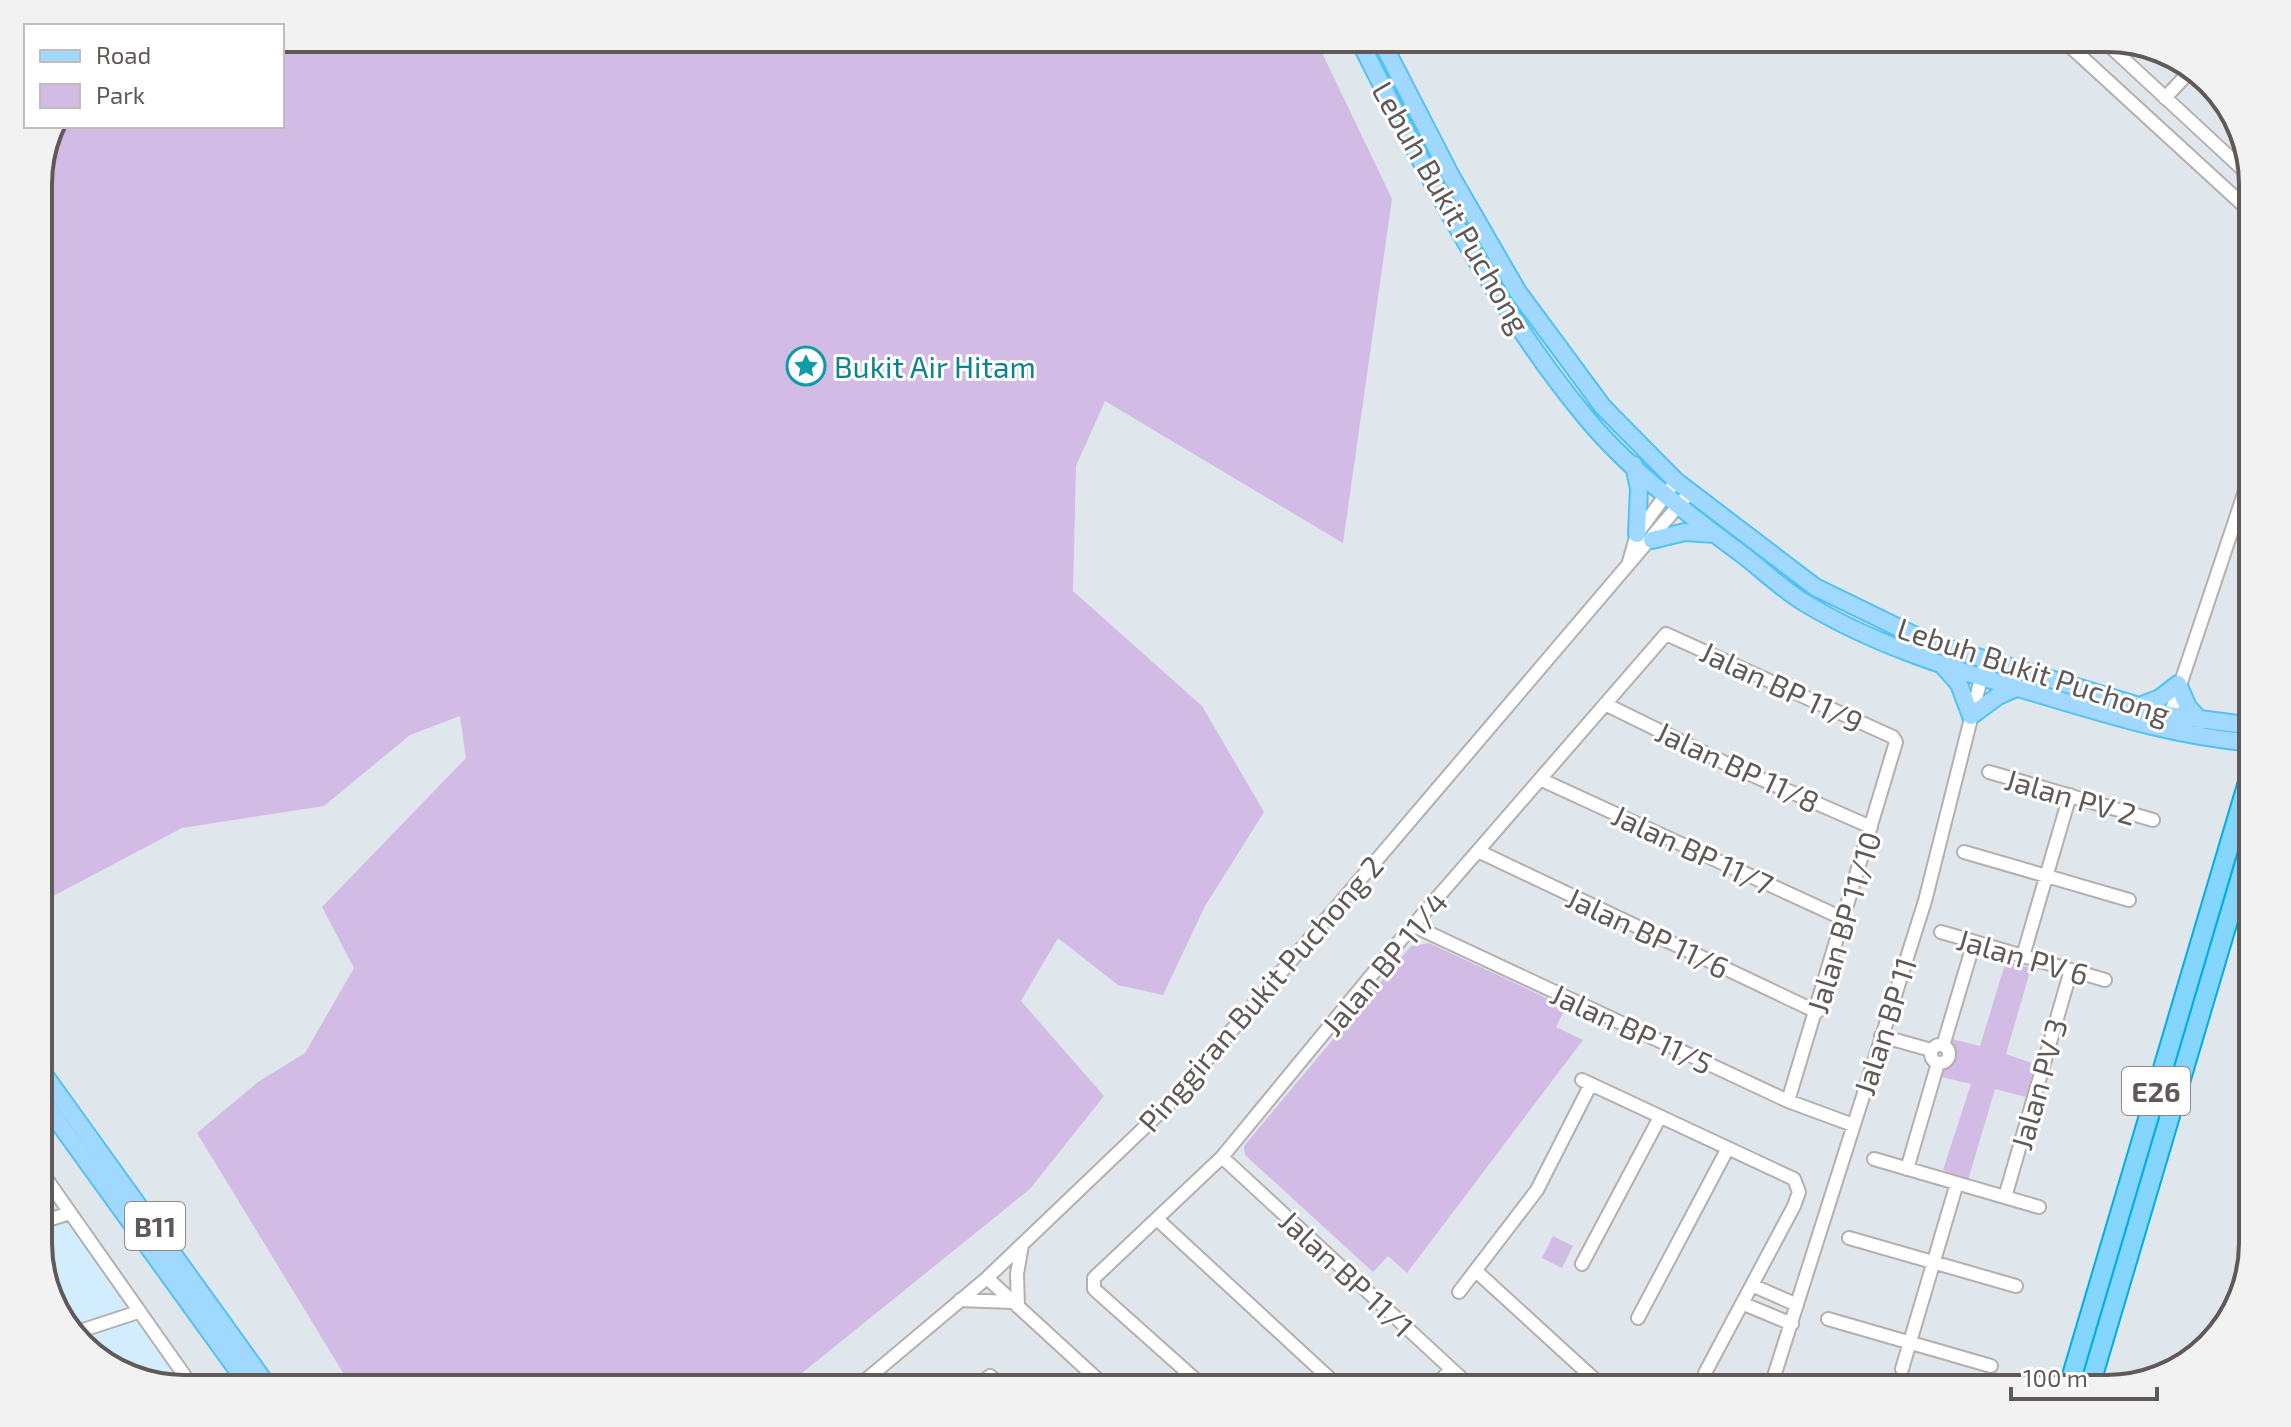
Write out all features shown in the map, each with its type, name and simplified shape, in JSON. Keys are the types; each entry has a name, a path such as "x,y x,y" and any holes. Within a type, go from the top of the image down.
{"highway":[{"name":"E26","path":"2072,1375 2239,811"},
{"name":"E26","path":"2093,1375 2239,883"}],"main road":[{"name":"Lebuh Bukit Puchong","path":"1365,52 1434,185 1503,306 1589,421 1634,465 1671,487 1815,587 1928,642 2137,707 2168,724 2201,721 2239,725"},
{"name":"Lebuh Bukit Puchong","path":"1387,52 1451,176 1518,292 1603,407 1671,487"},
{"path":"1634,465 1645,537 1685,532 1715,534"},
{"name":"Lebuh Bukit Puchong","path":"1685,498 1715,534 1803,602 1861,632 1981,679 2239,740"},
{"path":"1942,665 1959,684 1971,716 1998,696 2016,688"},
{"path":"2137,707 2160,698 2178,684 2188,707 2201,721"},
{"name":"B11","path":"52,1085 260,1375"},
{"name":"B11","path":"52,1113 241,1375"}],"street":[{"path":"2076,52 2239,201"},
{"path":"2117,53 2237,164"},
{"path":"2165,98 2184,77"},
{"name":"Pinggiran Bukit Puchong 2","path":"872,1375 987,1278 1169,1104 1629,562 1671,487"},
{"name":"Pinggiran Bukit Puchong 2","path":"1645,537 1685,498"},
{"path":"2168,724 2178,684 2239,508"},
{"name":"Jalan BP 11/4","path":"1190,1375 1094,1289 1094,1278 1222,1157 1414,926 1666,634"},
{"name":"Jalan BP 11/9","path":"1666,634 1893,737 1896,742"},
{"name":"Jalan BP 11","path":"1775,1375 1925,901 1986,659"},
{"name":"Jalan BP 11/8","path":"1605,704 1729,765 1871,827"},
{"name":"Jalan BP 11/10","path":"1788,1101 1896,742"},
{"name":"Jalan PV 2","path":"1989,772 2153,820"},
{"name":"Jalan BP 11/7","path":"1542,780 1844,919"},
{"path":"2023,956 2070,795"},
{"name":"Jalan BP 11/6","path":"1480,852 1817,1012"},
{"path":"1964,852 2129,900"},
{"name":"Jalan BP 11/5","path":"1414,926 1788,1101 1853,1125"},
{"name":"Jalan PV 6","path":"1941,932 2105,980"},
{"path":"1937,1048 1974,942"},
{"name":"Jalan PV 3","path":"2005,1197 2071,970"},
{"path":"1881,1036 1948,1050 1948,1058 1938,1063 1907,1169"},
{"path":"1459,1292 1537,1190 1586,1082 1794,1179 1799,1192 1794,1206 1705,1373"},
{"path":"1582,1264 1660,1117"},
{"path":"1638,1318 1728,1148"},
{"name":"Jalan BP 11/1","path":"1222,1157 1458,1375"},
{"path":"1874,1159 2039,1207"},
{"path":"1902,1369 1957,1183"},
{"path":"52,1187 184,1375"},
{"path":"52,1219 70,1213"},
{"path":"1157,1219 1326,1375"},
{"path":"1849,1238 2016,1286"},
{"path":"1015,1304 1022,1245"},
{"path":"1476,1271 1590,1375"},
{"path":"987,1278 1093,1375"},
{"path":"1754,1286 1797,1305"},
{"path":"960,1300 1015,1304"},
{"path":"1744,1304 1792,1324"},
{"path":"85,1329 138,1312"},
{"path":"1828,1319 1991,1366"},
{"path":"1446,1375 1451,1369"}],"shaded area":[{"path":"52,1182 183,1375 134,1365 104,1348 79,1323 62,1293 52,1251"}],"green space":[{"path":"284,52 1322,52 1392,199 1343,543 1105,401 1076,466 1073,591 1202,706 1264,812 1205,906 1163,995 1118,985 1058,938 1021,1001 1104,1096 1030,1189 799,1375 344,1375 197,1133 258,1082 305,1053 354,968 322,907 466,758 460,716 410,735 324,806 182,828 52,897 52,176 65,128 284,128"},
{"path":"1429,943 1566,1007 1556,1027 1583,1040 1407,1273 1388,1256 1373,1272 1245,1155 1244,1146 1411,946"},
{"path":"2006,961 2031,968 2006,1054 2035,1064 2026,1097 1995,1089 1968,1180 1943,1170 1971,1084 1942,1077 1943,1069 1955,1054 1952,1039 1980,1046"},
{"path":"1553,1236 1573,1246 1562,1268 1542,1258"}],"place":[{"name":"Bukit Air Hitam","path":"806,366"}]}
